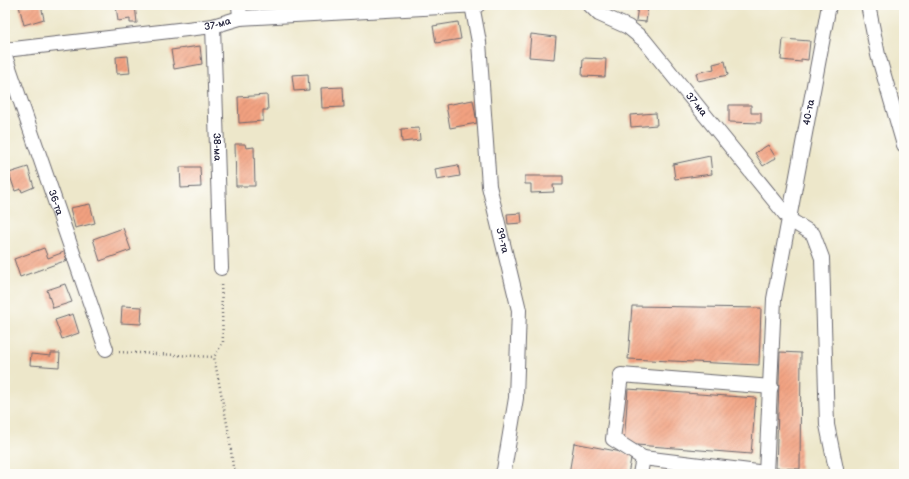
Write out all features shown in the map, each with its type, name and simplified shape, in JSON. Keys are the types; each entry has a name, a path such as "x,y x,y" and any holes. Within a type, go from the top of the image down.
{"street":[{"name":"39-та","path":"472,5 480,42 489,186 518,310 516,398 502,474"},
{"name":"37-ма","path":"5,50 213,26 239,12 478,5"},
{"name":"37-ма","path":"590,5 599,14 628,27 644,40 790,220 813,234 822,258 827,425 836,474"},
{"name":"40-та","path":"766,474 774,298 790,220 829,5"},
{"path":"868,5 878,55 904,145"},
{"name":"38-ма","path":"213,26 221,268"},
{"name":"36-та","path":"5,56 106,349"},
{"path":"766,474 643,458 612,439 621,375 771,388"},
{"path":"640,474 643,458"}],"path":[{"path":"221,268 223,342 214,357 229,434 233,467 239,474"},
{"path":"106,349 129,353 214,357"}],"building":[{"path":"41,5 44,19 24,25 19,6"},
{"path":"116,5 135,5 137,23 130,23 130,19 118,21"},
{"path":"638,6 648,7 646,22 636,21"},
{"path":"458,22 461,39 436,43 433,26"},
{"path":"531,34 556,37 554,59 529,57"},
{"path":"783,39 810,41 808,60 801,59 801,62 781,60"},
{"path":"200,46 202,64 174,69 171,50"},
{"path":"128,56 130,73 117,74 116,57"},
{"path":"583,58 606,59 605,77 582,76"},
{"path":"725,61 728,75 698,81 696,73 714,69 713,64"},
{"path":"308,74 309,90 294,91 292,75"},
{"path":"343,87 344,107 322,108 321,88"},
{"path":"267,95 268,110 263,110 263,121 239,123 238,97"},
{"path":"473,100 477,123 450,128 446,105"},
{"path":"729,105 751,105 751,113 761,113 761,123 729,122"},
{"path":"656,113 657,125 631,127 630,115"},
{"path":"419,128 420,140 402,142 401,129"},
{"path":"235,144 245,144 246,148 254,147 255,186 236,186"},
{"path":"768,145 776,158 763,166 755,153"},
{"path":"710,156 712,174 675,179 673,164"},
{"path":"458,165 460,176 437,180 435,169"},
{"path":"28,167 34,187 22,192 21,189 15,191 9,173"},
{"path":"180,167 200,167 201,187 181,188"},
{"path":"525,176 563,176 563,185 553,185 554,192 531,193 531,184 525,184"},
{"path":"90,204 95,223 75,228 70,208"},
{"path":"521,213 522,223 508,224 507,214"},
{"path":"123,228 131,250 100,261 93,239"},
{"path":"44,248 48,258 64,252 67,260 20,277 14,259"},
{"path":"65,284 72,302 53,308 47,290"},
{"path":"122,306 142,307 141,324 121,323"},
{"path":"632,306 761,308 759,365 628,359"},
{"path":"73,314 79,333 62,339 55,320"},
{"path":"780,352 801,353 800,469 776,468"},
{"path":"51,353 60,353 59,367 30,365 31,354 51,356"},
{"path":"628,389 756,398 751,454 624,444"},
{"path":"574,443 632,454 628,474 569,474"}]}
